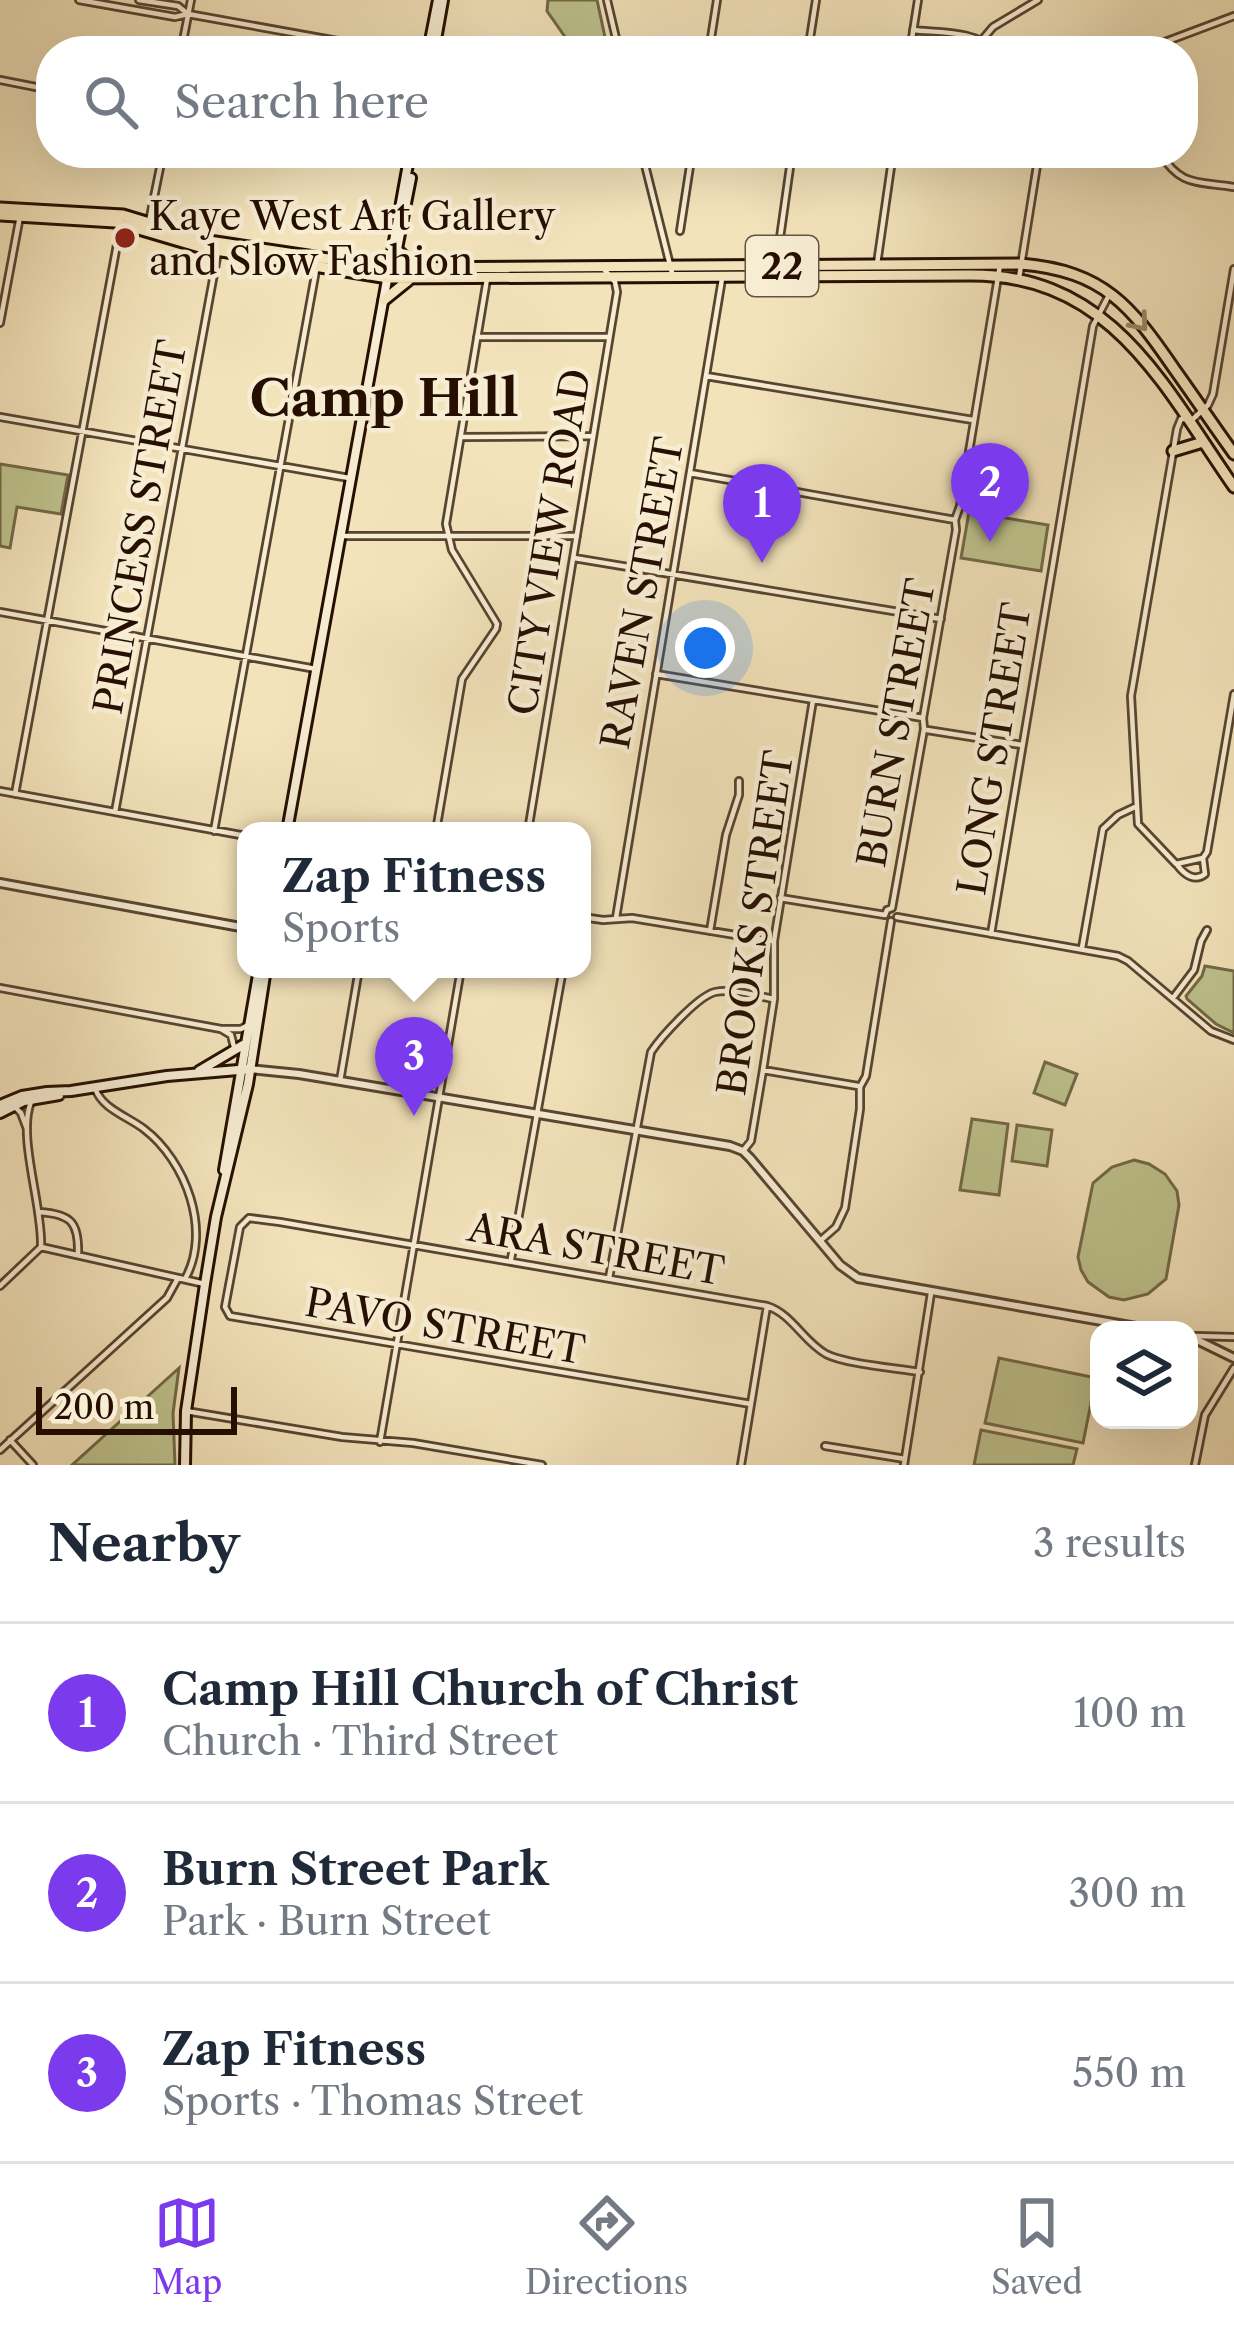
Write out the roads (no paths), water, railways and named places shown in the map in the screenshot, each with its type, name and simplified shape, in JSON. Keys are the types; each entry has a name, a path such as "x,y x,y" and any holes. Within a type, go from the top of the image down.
{"highway":[{"name":"22","path":"0,212 107,213 209,241 390,271 487,279 612,278 776,266 999,270 1021,264 1069,272 1110,293 1132,312 1234,454"},
{"name":"22","path":"0,212 121,223 218,251 390,271"},
{"path":"384,300 413,274 397,250"},
{"name":"22","path":"413,274 602,267 723,277 878,270"},
{"name":"22","path":"999,270 1065,295 1122,333 1234,487"},
{"path":"1173,451 1203,442"}],"main road":[{"path":"434,36 440,0"},
{"path":"289,822 407,168"},
{"path":"390,271 408,168"},
{"path":"185,1465 186,1411 205,1284 244,1108 244,1044 261,978"},
{"path":"245,1070 261,978"},
{"path":"196,1072 244,1044"},
{"path":"6,1104 47,1092 245,1070"},
{"path":"6,1104 71,1091"}],"street":[{"path":"79,0 310,36"},
{"path":"139,0 178,6 188,14"},
{"path":"184,36 191,0"},
{"path":"607,0 615,36"},
{"path":"711,36 717,0"},
{"path":"811,36 817,0"},
{"path":"912,36 918,0"},
{"path":"985,36 1038,0"},
{"path":"1181,36 1234,16"},
{"path":"913,30 954,36"},
{"path":"0,80 36,86"},
{"path":"149,222 160,168"},
{"path":"646,168 671,272"},
{"path":"680,230 690,168"},
{"path":"776,266 790,168"},
{"path":"878,270 891,168"},
{"path":"1019,278 1037,168"},
{"path":"1169,168 1180,178 1234,187"},
{"path":"0,323 20,216"},
{"path":"15,794 121,223"},
{"name":"PRINCESS STREET","path":"115,812 218,251"},
{"path":"214,831 317,266"},
{"path":"602,267 612,278"},
{"path":"1203,858 1205,874 1198,878 1186,875 1136,819 1130,706 1178,425 1181,419 1193,419 1213,394 1234,269"},
{"name":"BURN STREET","path":"820,1241 836,1227 845,1208 860,1087 866,1076 891,918 886,910 892,908 924,729 999,270"},
{"name":"RAVEN STREET","path":"616,918 723,277"},
{"name":"CITY VIEW ROAD","path":"530,822 617,292 612,278"},
{"path":"438,822 462,679 497,624 452,550 446,524 487,279"},
{"name":"LONG STREET","path":"991,934 1096,315 1110,293"},
{"path":"477,337 610,337"},
{"path":"706,376 975,420"},
{"path":"0,417 350,479"},
{"path":"460,437 594,436"},
{"path":"690,473 955,520"},
{"path":"339,536 577,536"},
{"path":"574,558 941,619"},
{"path":"0,612 316,669"},
{"path":"655,674 923,718"},
{"path":"1176,864 1203,858 1208,852 1234,694"},
{"name":"BROOKS STREET","path":"742,1151 751,1141 763,1070 774,999 774,941 814,700"},
{"path":"924,729 1022,745"},
{"path":"710,931 739,781"},
{"path":"0,791 237,835"},
{"path":"1082,948 1103,829 1135,807"},
{"path":"0,884 237,926"},
{"path":"781,898 1082,948 1128,961 1211,1030 1234,1040"},
{"path":"591,918 774,941"},
{"path":"1173,998 1194,970 1207,930"},
{"path":"340,1081 357,978"},
{"path":"380,1442 459,978"},
{"path":"511,1262 561,978"},
{"path":"0,988 221,1029 248,1025"},
{"path":"609,1278 651,1052 708,994 721,991 774,999"},
{"path":"221,1029 231,1035 233,1051"},
{"path":"245,1070 340,1081 742,1151 840,1265 858,1278 1101,1321"},
{"path":"763,1070 860,1087"},
{"path":"0,1450 167,1298 193,1265 194,1216 182,1175 152,1135 106,1104 95,1088"},
{"path":"0,1286 41,1247 28,1135 28,1108 34,1099"},
{"path":"6,1104 20,1112 28,1135"},
{"path":"39,1212 72,1222 78,1234 78,1255"},
{"name":"ARA STREET","path":"244,1220 280,1222 767,1306 779,1310 829,1356 920,1372"},
{"name":"PAVO STREET","path":"244,1220 239,1226 226,1313 235,1318 751,1404"},
{"path":"41,1247 205,1284"},
{"path":"825,1446 905,1462 932,1292"},
{"path":"741,1465 767,1306"},
{"path":"1198,1336 1234,1337"},
{"path":"1198,1340 1234,1358"},
{"path":"1196,1465 1205,1415 1234,1368"},
{"path":"186,1411 542,1465"},
{"path":"10,1440 33,1465"}],"place":[{"name":"Kaye West Art Gallery and Slow Fashion","path":"125,238"},
{"name":"Burn Street Park","path":"990,542"},
{"name":"Camp Hill Church of Christ","path":"762,563"},
{"name":"Zap Fitness","path":"414,1116"}],"district":[{"name":"Camp Hill","path":"384,398"}]}
